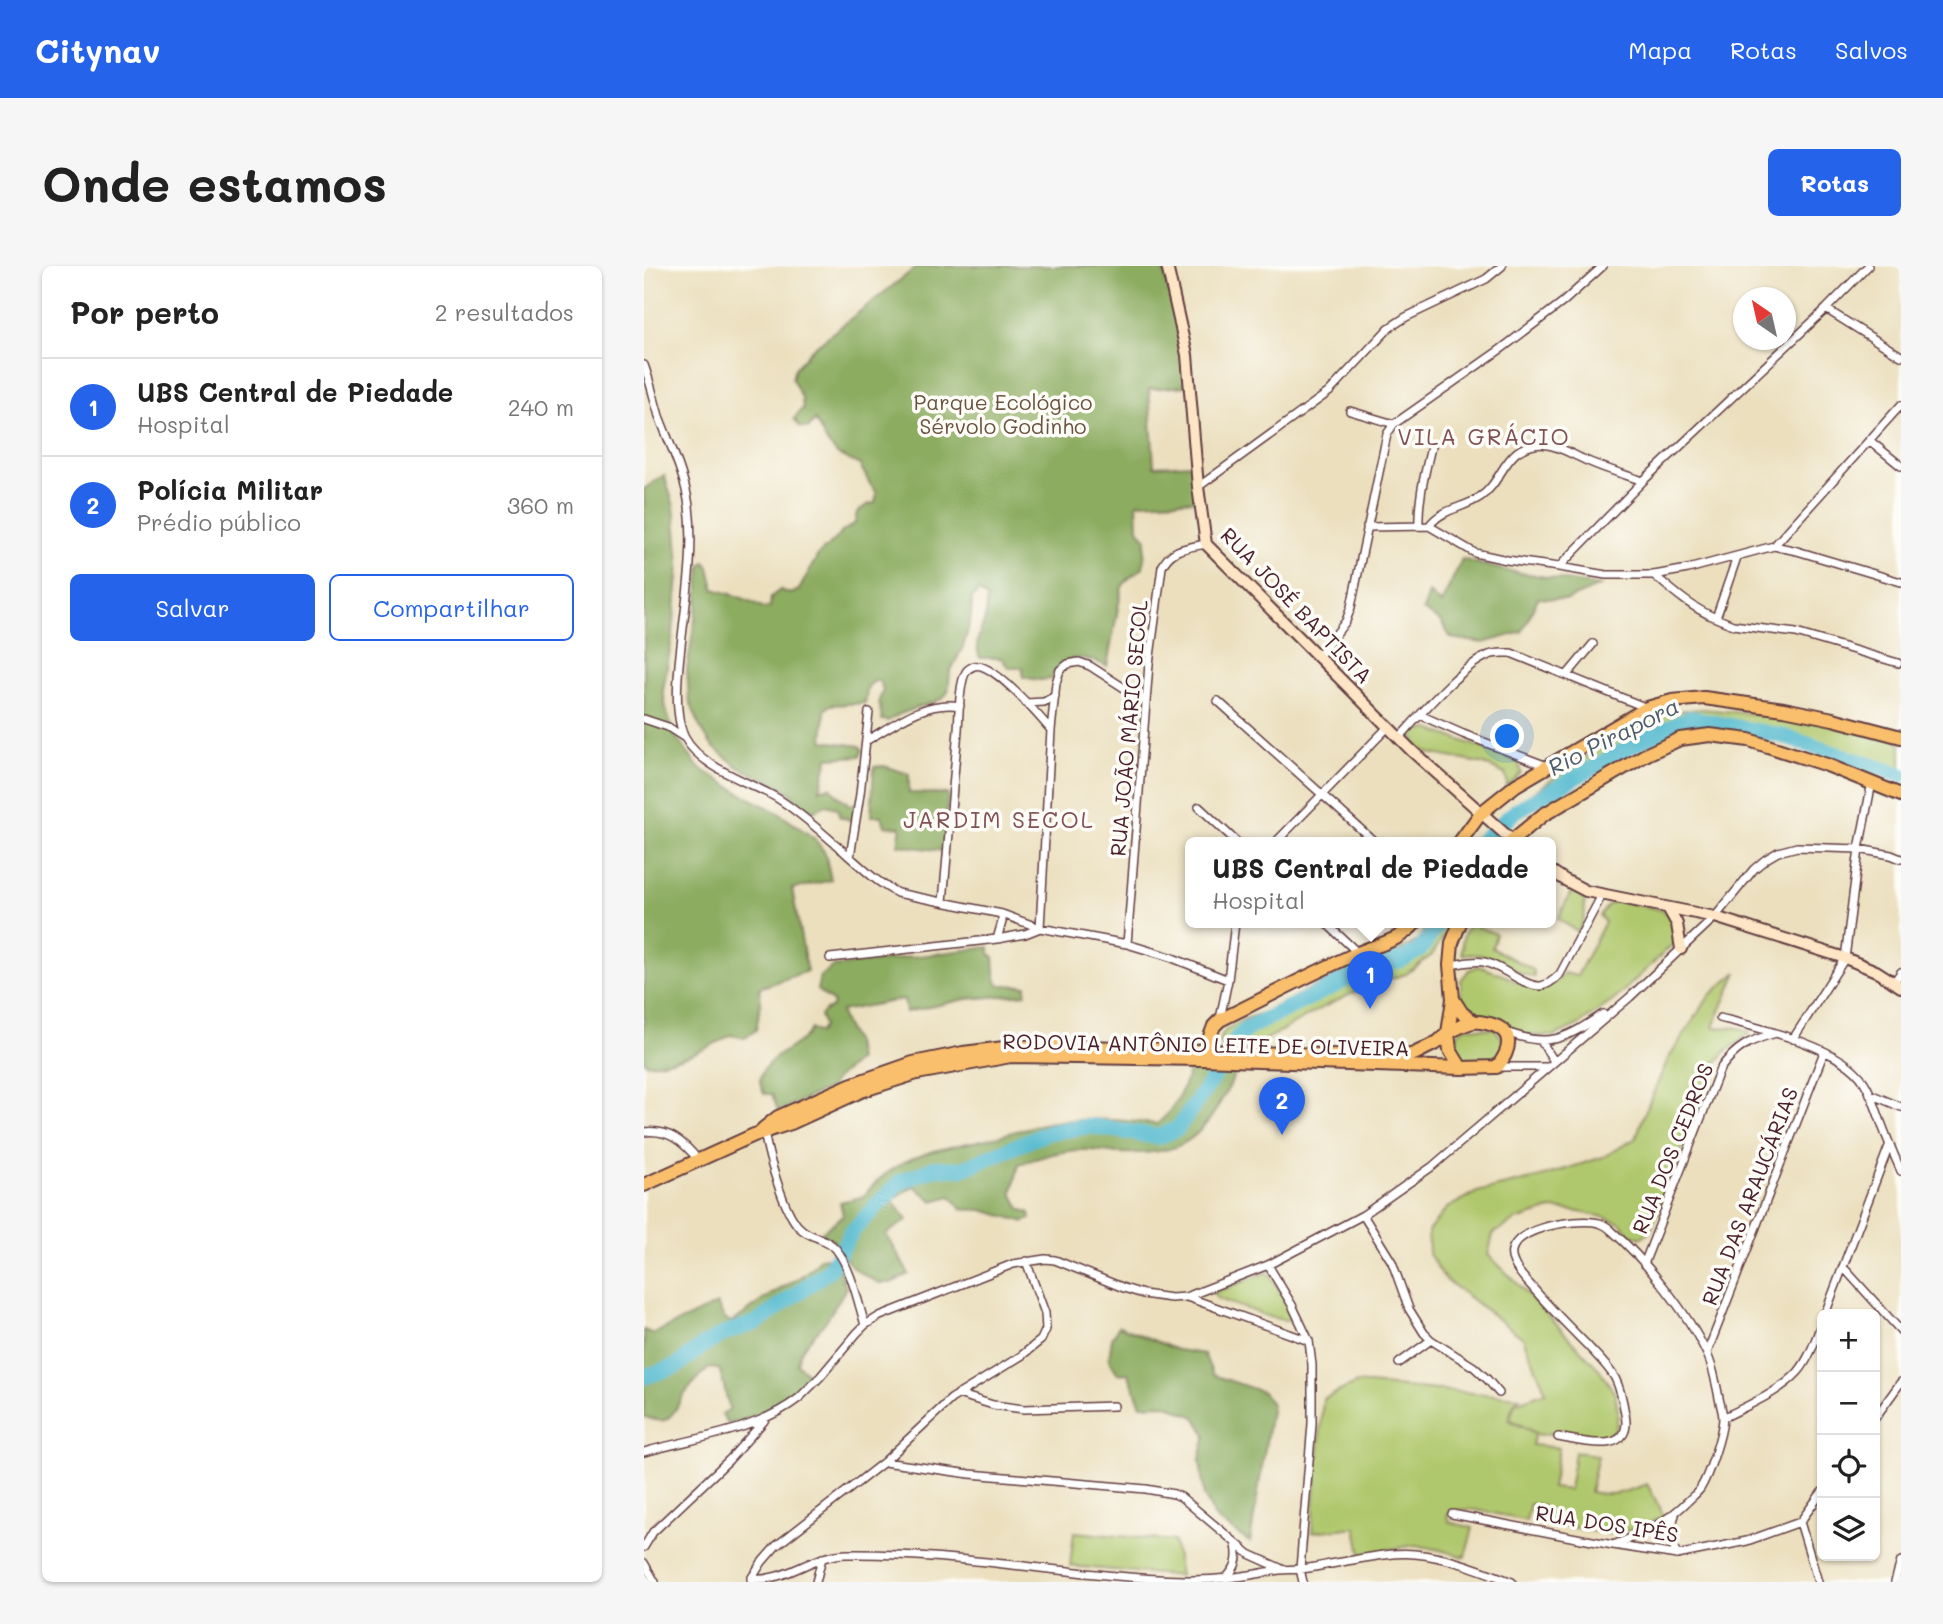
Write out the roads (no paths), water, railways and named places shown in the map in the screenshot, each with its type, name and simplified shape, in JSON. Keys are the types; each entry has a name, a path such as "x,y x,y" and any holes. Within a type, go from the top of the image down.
{"main road":[{"path":"1465,837 1516,785 1647,708 1672,701 1704,698 1784,709 1901,737"},
{"path":"1518,837 1547,812 1647,754 1680,739 1710,735 1749,740 1827,765 1901,795"},
{"path":"1206,1055 1210,1035 1220,1020 1358,953 1392,941 1411,928"},
{"path":"1414,1067 1443,1037 1453,999 1450,965 1452,943 1458,928"},
{"path":"1453,999 1462,1013 1474,1022 1496,1026 1504,1031 1509,1040 1508,1050 1497,1067"},
{"name":"RODOVIA ANTÔNIO LEITE DE OLIVEIRA","path":"1240,1057 1401,1057 1414,1054 1474,1022"},
{"path":"1185,1050 1210,1035"},
{"path":"1443,1037 1461,1068"},
{"name":"RODOVIA ANTÔNIO LEITE DE OLIVEIRA","path":"761,1132 778,1117 850,1085 913,1063 963,1054 1012,1047 1060,1046 1185,1050 1206,1055"},
{"name":"RODOVIA ANTÔNIO LEITE DE OLIVEIRA","path":"644,1185 860,1091 917,1073 1011,1056 1206,1055 1414,1067 1497,1067"}],"street":[{"name":"RUA JOSÉ BAPTISTA","path":"1167,266 1187,355 1198,487 1206,544 1399,738 1507,837"},
{"path":"1198,487 1329,393 1389,328 1406,317 1486,279 1503,266"},
{"path":"1319,656 1336,636 1348,614 1387,434 1394,424 1501,349 1563,302 1603,266"},
{"path":"1559,566 1643,481 1868,266"},
{"path":"1826,309 1901,356"},
{"path":"644,365 689,506 688,588 678,665 679,706 685,738"},
{"path":"1774,546 1901,405"},
{"path":"1350,411 1394,424"},
{"path":"1869,440 1901,466"},
{"path":"1429,526 1439,515 1481,497 1511,458 1528,446 1545,444 1558,447 1584,460 1643,481"},
{"path":"1419,526 1421,492 1431,447"},
{"path":"1367,527 1429,526 1475,553 1507,561 1559,566 1606,575 1654,575 1688,569 1774,546 1901,582"},
{"name":"RUA JOÃO MÁRIO SECOL","path":"1127,944 1146,702 1162,567 1167,557 1174,552 1206,544"},
{"path":"1716,618 1737,556"},
{"path":"1654,575 1702,612 1732,625 1797,633 1900,663"},
{"path":"1567,675 1593,644"},
{"path":"1399,738 1453,682 1479,660 1493,653 1511,653 1647,708"},
{"path":"1040,928 1051,730 1060,670 1068,664 1079,662 1090,666 1146,702"},
{"path":"943,902 965,672 977,665 995,674 1026,702 1051,730"},
{"path":"1026,702 1044,702 1055,696"},
{"path":"1218,701 1369,837"},
{"path":"866,741 932,706 960,706"},
{"path":"850,857 869,712"},
{"path":"1420,715 1548,766"},
{"path":"644,719 668,727 685,738 713,765 778,799 882,886 897,893 1002,914 1040,928 1127,944 1170,957 1228,980"},
{"path":"1281,837 1388,726"},
{"path":"1793,1039 1845,958 1859,849 1872,782"},
{"path":"1199,807 1232,837"},
{"path":"644,1452 764,1420 799,1398 865,1325 880,1316 999,1268 1026,1261 1055,1260 1143,1294 1171,1298 1186,1297 1268,1265 1363,1215 1433,1166 1630,997 1716,917 1754,869 1766,859 1778,852 1797,847 1859,849 1901,859"},
{"path":"1556,874 1576,886 1602,895 1716,917 1845,958 1899,980"},
{"path":"1450,965 1479,961 1529,983 1541,986 1551,982 1560,974 1602,895"},
{"path":"1668,908 1676,925 1681,949"},
{"path":"997,939 1002,914"},
{"path":"830,958 997,939 1040,928"},
{"path":"1220,1020 1234,928"},
{"path":"1330,928 1358,953"},
{"path":"1504,1031 1524,1039 1541,1041 1561,1038 1630,997"},
{"path":"1720,1018 1793,1039 1853,1068 1870,1094 1901,1171"},
{"name":"RUA DOS CEDROS","path":"1644,1264 1720,1069 1732,1053 1748,1042 1776,1033"},
{"path":"1561,1038 1574,1044"},
{"path":"1541,1041 1551,1064"},
{"name":"RUA DAS ARAUCÁRIAS","path":"1707,1353 1824,1052"},
{"name":"RODOVIA ANTÔNIO LEITE DE OLIVEIRA","path":"1497,1067 1551,1064"},
{"path":"1870,1094 1901,1107"},
{"path":"644,1132 662,1132 676,1138 699,1161"},
{"path":"761,1132 793,1220 808,1235 828,1241 837,1250 865,1325"},
{"path":"1827,1309 1889,1146"},
{"path":"1363,1215 1392,1262 1409,1309 1424,1333 1474,1367 1499,1393"},
{"path":"1558,1437 1601,1444 1615,1442 1623,1434 1627,1421 1621,1392 1614,1376 1601,1359 1515,1267 1511,1256 1513,1245 1520,1238 1539,1229 1572,1223 1598,1223 1611,1229 1680,1308 1707,1353 1723,1418 1713,1462 1700,1489 1675,1514 1647,1532 1613,1545"},
{"path":"748,1581 776,1546 884,1461 958,1394 1021,1356 1041,1340 1046,1329 1045,1313 1026,1261"},
{"path":"1268,1265 1292,1305 1309,1341 1312,1366 1312,1424 1300,1569 1303,1582"},
{"path":"1843,1267 1901,1331"},
{"path":"1186,1297 1309,1341"},
{"path":"1723,1418 1783,1386 1799,1370 1817,1336"},
{"path":"1399,1363 1431,1340"},
{"path":"1880,1412 1901,1381"},
{"path":"958,1394 993,1405 1024,1409 1114,1406"},
{"path":"644,1547 653,1532 729,1460 764,1420"},
{"path":"884,1461 970,1474 1174,1494 1181,1497 1236,1545 1283,1570"},
{"path":"1818,1498 1800,1522 1818,1582"},
{"name":"RUA DOS IPÊS","path":"1452,1514 1677,1555 1747,1541 1800,1522"},
{"path":"1675,1514 1669,1530 1670,1541 1677,1555"},
{"path":"1223,1581 1238,1560 1236,1545"},
{"path":"748,1581 773,1580 822,1558 851,1554 944,1559 1151,1578 1223,1581 1283,1570 1412,1554 1438,1557 1512,1582"},
{"path":"816,1582 822,1558"},
{"path":"1895,1582 1901,1561"},
{"path":"644,1563 655,1582"}],"waterway":[{"name":"Rio Pirapora","path":"1486,837 1517,810 1639,742 1690,718 1782,736 1901,775"},
{"name":"Rio Pirapora","path":"644,1377 677,1366 702,1346 728,1332 758,1322 829,1270 853,1230 900,1182 935,1168 962,1169 1049,1132 1091,1126 1159,1137 1178,1128 1237,1038 1248,1028 1374,966 1401,960 1420,950 1435,928"}],"place":[{"name":"UBS Central de Piedade","path":"1370,1009"},
{"name":"Polícia Militar","path":"1282,1135"}],"district":[{"name":"VILA GRÁCIO","path":"1484,436"},
{"name":"JARDIM SECOL","path":"999,819"}],"park label":[{"name":"Parque Ecológico Sérvolo Godinho","path":"1003,413"}]}
